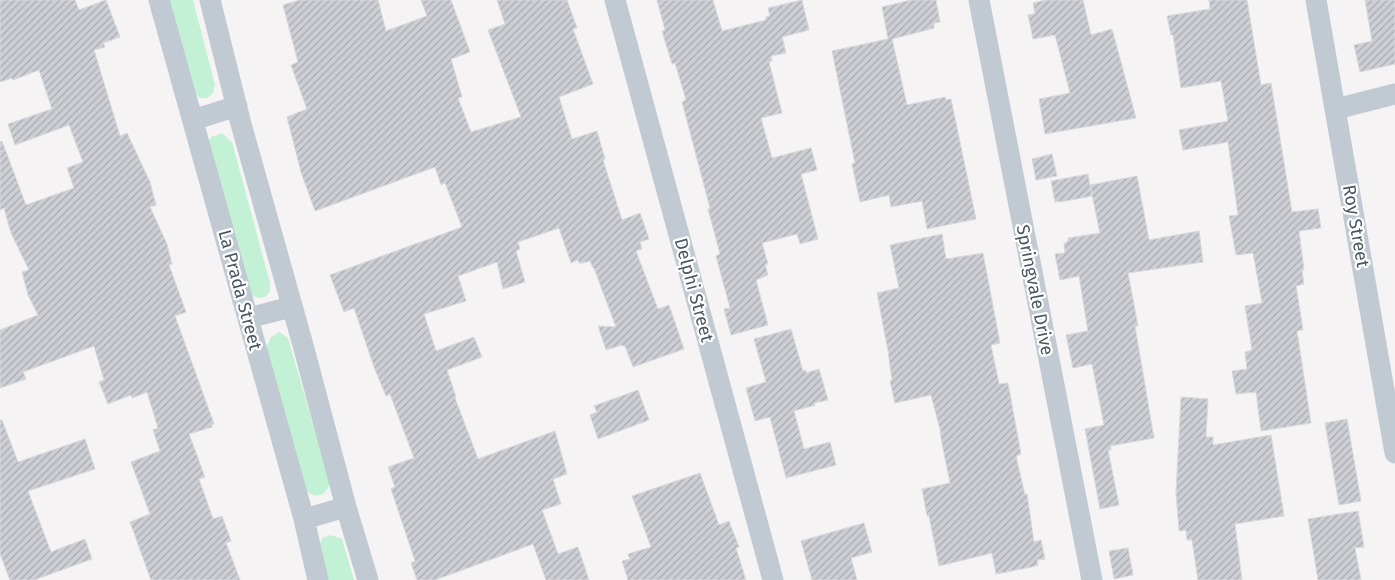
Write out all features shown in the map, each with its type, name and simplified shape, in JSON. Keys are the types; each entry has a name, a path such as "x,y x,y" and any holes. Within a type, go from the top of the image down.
{"street":[{"name":"La Prada Street","path":"159,0 304,520 318,580"},
{"path":"210,0 291,307 368,580"},
{"name":"Delphi Street","path":"615,0 774,580"},
{"name":"Springvale Drive","path":"979,0 1092,580"},
{"name":"Roy Street","path":"1316,0 1393,425 1395,453"},
{"path":"1336,108 1395,94"},
{"path":"193,120 237,106"},
{"path":"248,318 291,307"},
{"path":"304,520 346,507"}],"green space":[{"path":"166,0 193,0 215,85 213,93 207,98 200,98 192,91"},
{"path":"222,133 232,142 270,283 270,291 265,297 258,298 250,294 208,145 211,137"},
{"path":"279,332 288,338 330,483 325,492 319,495 312,494 304,489 265,351 271,337"},
{"path":"331,535 342,539 354,580 328,580 319,548 322,538"}],"building":[{"path":"0,0 75,0 79,10 106,0 120,37 103,43 105,47 94,50 120,136 127,133 150,182 156,205 150,207 167,244 172,264 169,265 186,312 175,316 214,424 211,425 212,427 189,434 205,477 199,479 213,519 222,516 231,541 226,543 240,580 151,580 130,522 150,514 131,462 160,451 153,430 158,428 147,392 132,398 131,395 108,404 99,382 104,380 94,346 23,372 26,379 0,388 0,330 38,315 28,295 22,272 29,270 11,233 4,208 0,210 0,142 2,141 26,205 74,188 67,168 83,162 69,125 15,145 8,124 52,109 39,70 13,80 12,78 0,82"},
{"path":"300,0 378,0 386,31 427,16 421,0 451,0 470,52 451,59 462,97 458,98 471,132 521,117 488,30 505,24 497,0 567,0 577,28 573,29 593,84 559,97 572,139 597,131 605,159 603,160 622,220 640,213 649,239 640,242 642,249 636,251 658,309 669,305 684,349 633,367 625,346 622,345 606,350 598,326 616,327 594,268 590,261 579,263 578,260 571,263 559,228 518,242 520,249 516,251 525,282 503,289 497,262 458,276 466,301 424,314 436,351 474,337 482,357 447,370 455,398 478,459 555,431 567,474 553,479 561,504 542,510 558,554 578,547 589,580 546,580 533,544 435,580 417,580 411,563 415,561 391,489 395,487 388,467 414,458 390,394 386,396 374,367 354,308 344,312 330,275 462,227 445,183 441,185 435,167 315,211 301,172 287,117 307,109 291,65 298,62 283,5"},
{"path":"657,0 713,0 722,31 766,20 766,17 770,16 768,8 802,0 809,30 782,37 786,53 771,56 772,61 769,62 782,113 761,118 772,158 811,148 817,170 801,174 818,239 800,244 797,234 762,243 768,264 765,264 768,275 756,280 768,325 731,335 724,309 730,308 716,256 720,254 708,209 710,208 682,102 686,100 675,63 672,64 662,31 665,30"},
{"path":"911,0 936,0 940,22 934,23 934,28 892,39 907,105 945,97 946,100 951,99 976,219 927,229 922,201 891,207 889,195 860,202 852,164 855,163 832,51 888,39 882,7"},
{"path":"1045,0 1083,0 1091,35 1112,29 1136,118 1045,134 1039,99 1070,93 1055,35 1033,39 1028,15 1035,14 1033,3"},
{"path":"1209,0 1247,0 1261,85 1271,83 1292,212 1318,209 1321,228 1299,231 1304,284 1296,286 1303,330 1297,331 1311,423 1261,431 1256,392 1236,394 1232,371 1247,369 1245,352 1252,350 1245,306 1262,303 1253,253 1236,255 1229,216 1238,215 1228,142 1183,150 1179,130 1228,121 1221,81 1181,88 1173,35 1171,35 1167,16 1210,9"},
{"path":"1365,0 1395,0 1395,64 1360,72 1354,45 1372,41"},
{"path":"1052,154 1057,176 1036,180 1032,159"},
{"path":"1088,174 1092,196 1055,202 1051,181"},
{"path":"1137,176 1149,240 1199,231 1203,262 1128,273 1138,326 1135,326 1154,438 1110,446 1111,450 1108,450 1119,505 1100,509 1085,429 1104,425 1092,364 1073,368 1066,335 1088,331 1079,276 1060,280 1055,254 1065,253 1064,244 1068,241 1068,238 1100,233 1090,185"},
{"path":"942,234 946,259 983,253 1000,343 991,345 999,384 1008,383 1021,454 1016,456 1025,495 1027,494 1034,542 1041,540 1045,559 1037,560 1038,565 1032,567 996,574 992,553 939,566 922,489 950,483 941,433 931,395 895,403 877,293 899,288 890,245"},
{"path":"791,329 803,371 806,370 806,373 819,369 828,400 794,411 804,449 830,442 836,465 786,478 770,417 755,421 746,388 766,382 754,339"},
{"path":"638,390 649,420 598,439 590,415 597,412 594,406"},
{"path":"1181,397 1208,399 1206,437 1213,437 1213,445 1271,435 1284,516 1235,524 1242,580 1198,580 1192,540 1187,540 1186,530 1179,531 1176,493"},
{"path":"1347,419 1361,501 1339,505 1325,423"},
{"path":"0,420 2,420 18,462 85,439 95,469 28,491 51,552 85,539 92,559 34,580 10,580 0,554"},
{"path":"700,473 719,525 729,521 739,547 736,548 746,580 628,580 622,561 630,559 628,554 651,547 632,496"},
{"path":"1358,511 1364,547 1355,548 1361,580 1318,580 1308,519"},
{"path":"864,523 872,552 851,558 857,580 812,580 801,541"},
{"path":"1128,548 1133,575 1114,579 1109,551"}]}
